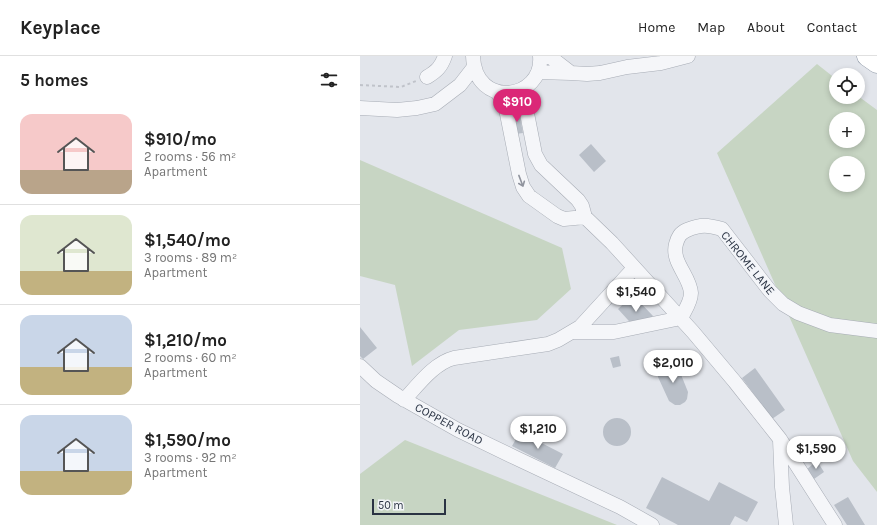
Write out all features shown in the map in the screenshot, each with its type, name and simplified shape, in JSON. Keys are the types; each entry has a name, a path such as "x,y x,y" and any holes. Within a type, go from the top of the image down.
{"highway":[{"path":"867,56 877,63"}],"lane":[{"path":"427,77 436,71 442,64 445,56"},
{"path":"360,108 397,110 435,104 460,85 476,67 486,86 496,91 507,93 517,92 535,79 539,69 540,56"},
{"path":"549,56 571,73"},
{"path":"538,72 587,74 600,73 627,67 661,63 688,56"},
{"path":"527,86 524,98 535,154 541,165 578,200 582,206 585,216 612,243 680,318 735,382 780,439 835,525"},
{"path":"496,91 505,104 519,174 523,187 529,196 557,216 564,219 585,216"},
{"path":"516,156 535,154"},
{"name":"CHROME LANE","path":"680,318 690,299 691,291 675,255 675,248 678,237 684,232 703,225 722,229 770,291 782,304 798,313 830,325 877,331"},
{"path":"404,400 438,365 446,360 548,344 573,332 580,327 634,268"},
{"path":"573,332 614,332 680,318"},
{"name":"COPPER ROAD","path":"360,366 376,381 404,400 458,430 620,507 652,525"},
{"path":"780,439 782,487 786,525"}],"path":[{"path":"360,85 401,87 427,77"}],"green space":[{"path":"817,64 829,73 829,104 865,104 865,101 877,110 877,492 853,461 717,153"},
{"path":"360,160 562,248 571,289 537,320 459,330 412,366 395,285 360,276"},
{"path":"405,440 617,525 360,525 360,474"}],"building":[{"path":"519,112 523,133 515,134 511,113"},
{"path":"591,144 606,161 594,172 579,155"},
{"path":"633,295 653,316 638,331 618,309"},
{"path":"360,327 377,348 363,359 360,356"},
{"path":"619,356 621,366 613,368 610,358"},
{"path":"669,362 678,367 688,392 687,399 680,405 675,405 669,401 658,377 660,366"},
{"path":"755,368 785,410 772,419 742,378"},
{"path":"617,418 627,422 631,432 627,442 617,446 607,442 603,432 607,422"},
{"path":"520,432 563,454 555,468 512,446"},
{"path":"817,461 824,472 814,479 807,469"},
{"path":"662,477 709,501 719,482 758,502 747,522 735,516 730,525 678,525 646,508"},
{"path":"848,497 865,525 847,525 834,505"}]}
